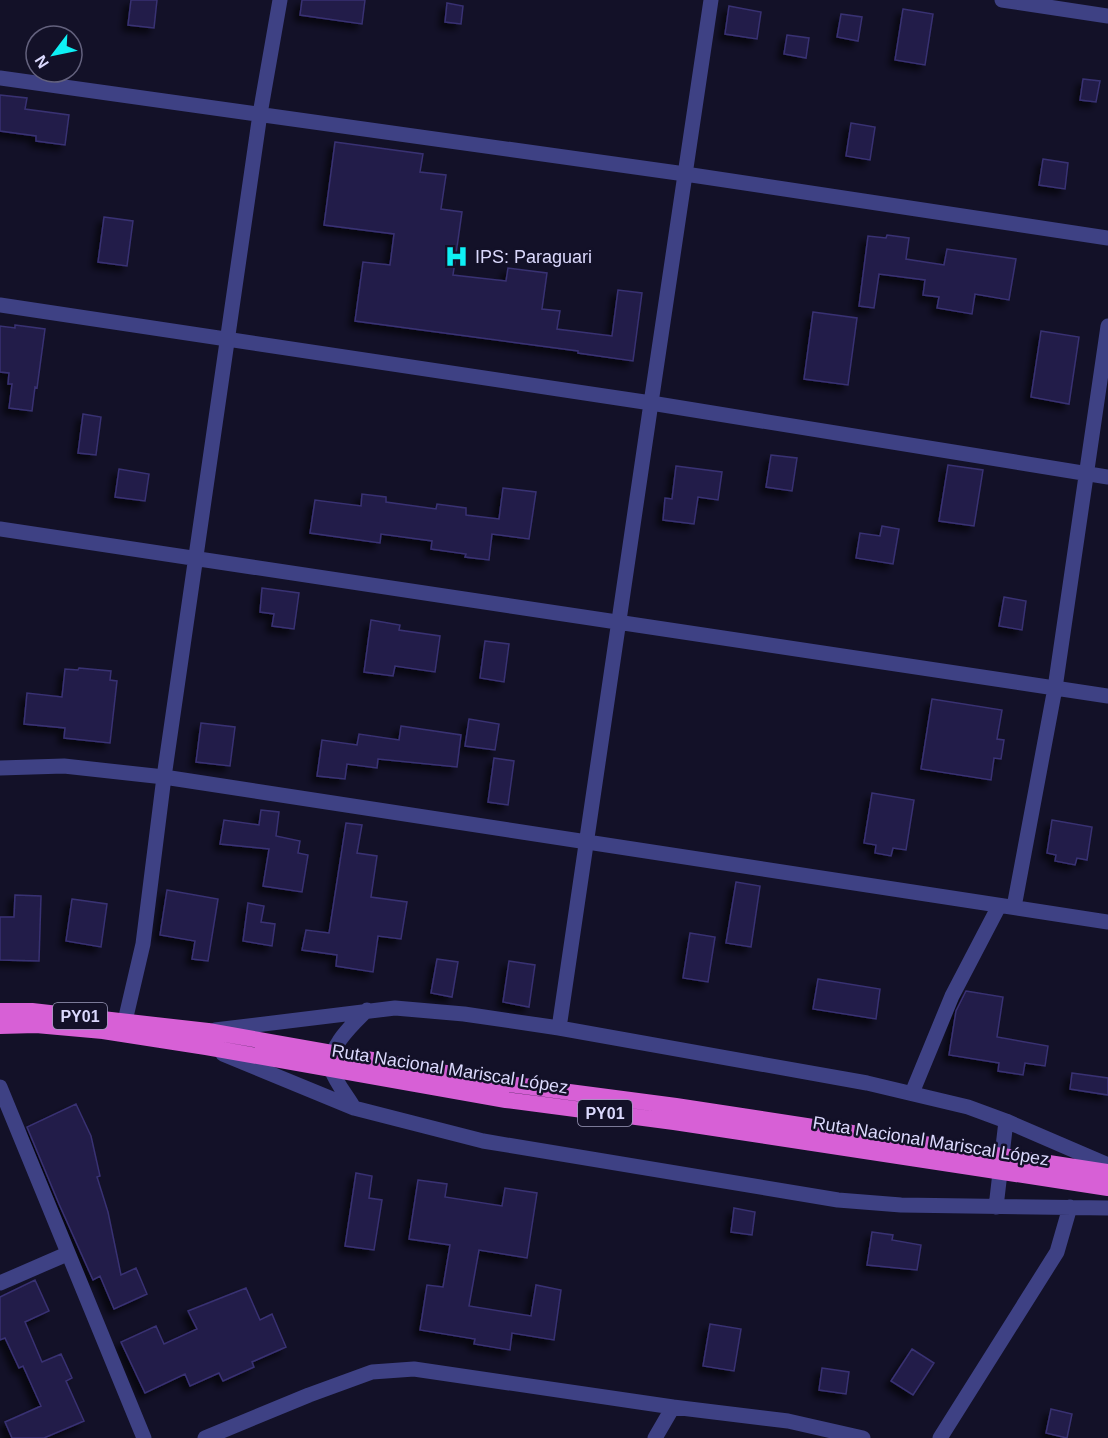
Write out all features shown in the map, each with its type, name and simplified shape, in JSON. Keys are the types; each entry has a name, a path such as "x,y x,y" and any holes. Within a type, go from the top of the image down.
{"highway":[{"name":"Ruta Nacional Mariscal López","path":"0,1011 32,1011 125,1021 332,1062 676,1106 1001,1163 1108,1188"},
{"name":"Ruta Nacional Mariscal López","path":"0,1026 68,1027 207,1039"},
{"name":"Ruta Nacional Mariscal López","path":"1001,1163 1108,1172"}],"street":[{"path":"125,1021 143,944 164,777 260,114 280,0"},
{"path":"559,1028 711,0"},
{"path":"1002,0 1108,16"},
{"path":"0,78 685,174 1108,238"},
{"path":"0,305 651,403 1108,477"},
{"path":"912,1093 952,996 1007,907 1055,688 1108,326"},
{"path":"0,529 1108,696"},
{"path":"0,768 64,766 164,777 1108,922"},
{"path":"207,1039 367,1010 395,1008 464,1014 559,1028 912,1093 968,1107 1006,1121 1108,1166"},
{"path":"354,1108 332,1062 352,1026 367,1010"},
{"path":"207,1039 354,1108 483,1141 838,1200 902,1205 1108,1208"},
{"path":"0,1087 144,1438"},
{"path":"996,1207 1006,1121"},
{"path":"940,1438 1057,1252 1070,1207"},
{"path":"0,1283 67,1254"},
{"path":"205,1438 372,1372 414,1369 673,1407 788,1421 863,1438"},
{"path":"655,1438 673,1407"}],"building":[{"path":"131,0 157,0 154,28 128,25"},
{"path":"302,0 365,0 362,24 300,15"},
{"path":"447,3 463,6 461,24 445,22"},
{"path":"729,6 761,12 757,39 725,34"},
{"path":"903,9 933,14 925,65 895,60"},
{"path":"841,14 862,17 858,41 837,37"},
{"path":"787,35 809,38 806,58 784,54"},
{"path":"1083,79 1100,81 1096,102 1080,100"},
{"path":"0,95 27,98 25,109 69,115 65,145 36,141 36,136 0,131"},
{"path":"851,123 875,127 870,160 846,156"},
{"path":"335,142 423,154 420,172 446,175 441,209 462,212 453,275 506,281 508,268 547,273 542,309 560,311 557,329 612,336 618,290 642,293 633,361 578,353 578,351 355,321 363,262 390,265 394,234 324,225"},
{"path":"1043,159 1068,163 1065,189 1039,185"},
{"path":"104,217 133,221 127,266 98,262"},
{"path":"887,235 909,238 906,259 944,265 947,249 1016,259 1009,300 975,294 972,314 937,308 939,297 923,295 925,280 879,274 874,308 859,306 868,236 886,238"},
{"path":"813,312 857,318 848,385 804,379"},
{"path":"15,325 45,329 32,411 9,408 12,384 8,384 9,373 0,372 0,326 15,328"},
{"path":"1041,331 1079,337 1069,404 1031,397"},
{"path":"83,414 101,417 96,455 78,453"},
{"path":"771,455 797,458 792,491 766,487"},
{"path":"948,465 983,470 974,526 939,521"},
{"path":"676,466 722,472 718,500 698,497 694,524 663,520 665,498 672,499"},
{"path":"119,469 149,474 145,501 115,497"},
{"path":"503,488 536,492 529,539 492,534 489,560 431,549 432,541 381,534 380,543 310,533 315,500 361,506 362,494 386,497 386,502 436,509 437,504 466,508 466,515 499,519"},
{"path":"882,526 899,529 893,564 856,558 860,533 880,536"},
{"path":"262,588 299,593 294,629 272,626 274,614 260,612"},
{"path":"1004,597 1026,601 1022,630 999,626"},
{"path":"371,620 400,625 399,630 440,636 435,672 395,666 393,676 364,672"},
{"path":"485,641 509,644 504,682 480,678"},
{"path":"79,668 111,671 110,680 117,681 110,743 64,738 65,728 24,724 27,693 62,697 65,669 78,670"},
{"path":"932,699 1002,710 997,739 1004,740 1001,759 994,758 991,780 921,769"},
{"path":"469,719 499,724 495,750 465,746"},
{"path":"201,723 235,727 230,766 196,762"},
{"path":"401,726 461,735 457,767 378,759 377,768 347,764 345,779 317,776 322,740 357,745 359,734 399,740"},
{"path":"494,758 514,761 508,805 488,802"},
{"path":"872,793 914,800 906,850 893,848 891,856 875,853 876,845 864,843"},
{"path":"261,810 279,812 276,836 300,841 298,853 308,855 302,892 263,886 269,849 220,844 224,820 259,825"},
{"path":"1052,820 1092,827 1087,860 1077,858 1075,865 1055,861 1056,855 1047,853"},
{"path":"346,823 362,825 357,853 377,856 371,897 407,902 401,939 378,936 373,972 336,966 337,955 302,950 306,930 329,933"},
{"path":"736,882 760,886 751,947 726,943"},
{"path":"167,890 218,899 208,961 192,959 195,941 160,935"},
{"path":"15,895 41,896 39,961 0,960 0,917 14,917"},
{"path":"72,899 107,904 101,947 66,941"},
{"path":"248,903 264,906 261,922 275,924 272,946 243,941"},
{"path":"690,933 715,937 708,982 683,978"},
{"path":"437,959 458,962 452,997 431,993"},
{"path":"509,961 535,965 529,1007 503,1002"},
{"path":"818,979 880,989 876,1019 813,1009"},
{"path":"966,991 1003,997 997,1037 1048,1046 1045,1066 1025,1063 1023,1075 998,1071 999,1063 949,1055 956,1011"},
{"path":"1072,1073 1108,1078 1108,1095 1070,1089"},
{"path":"76,1104 91,1136 100,1176 97,1177 108,1212 121,1275 136,1268 147,1294 114,1309 100,1276 93,1280 27,1127"},
{"path":"356,1173 372,1176 369,1198 382,1200 374,1250 345,1246"},
{"path":"418,1180 447,1184 445,1197 502,1206 505,1188 537,1193 527,1258 479,1250 469,1306 531,1316 536,1285 561,1290 554,1340 512,1333 510,1350 474,1344 475,1339 420,1330 427,1285 443,1287 450,1245 409,1239"},
{"path":"734,1208 755,1212 752,1235 731,1232"},
{"path":"872,1232 893,1235 892,1240 921,1245 917,1270 867,1265"},
{"path":"35,1280 49,1311 25,1322 42,1362 61,1354 72,1378 66,1381 84,1421 44,1438 12,1438 5,1422 41,1406 23,1366 19,1368 5,1338 0,1340 0,1297"},
{"path":"246,1288 260,1320 272,1314 286,1347 252,1362 254,1367 223,1381 219,1373 190,1386 185,1374 145,1393 121,1342 156,1326 164,1344 197,1329 188,1311"},
{"path":"710,1324 741,1329 734,1371 703,1366"},
{"path":"912,1349 934,1363 913,1395 891,1381"},
{"path":"822,1368 849,1372 846,1394 819,1390"},
{"path":"1051,1409 1072,1414 1067,1438 1046,1433"}],"place":[{"name":"IPS: Paraguari","path":"457,257"}]}
